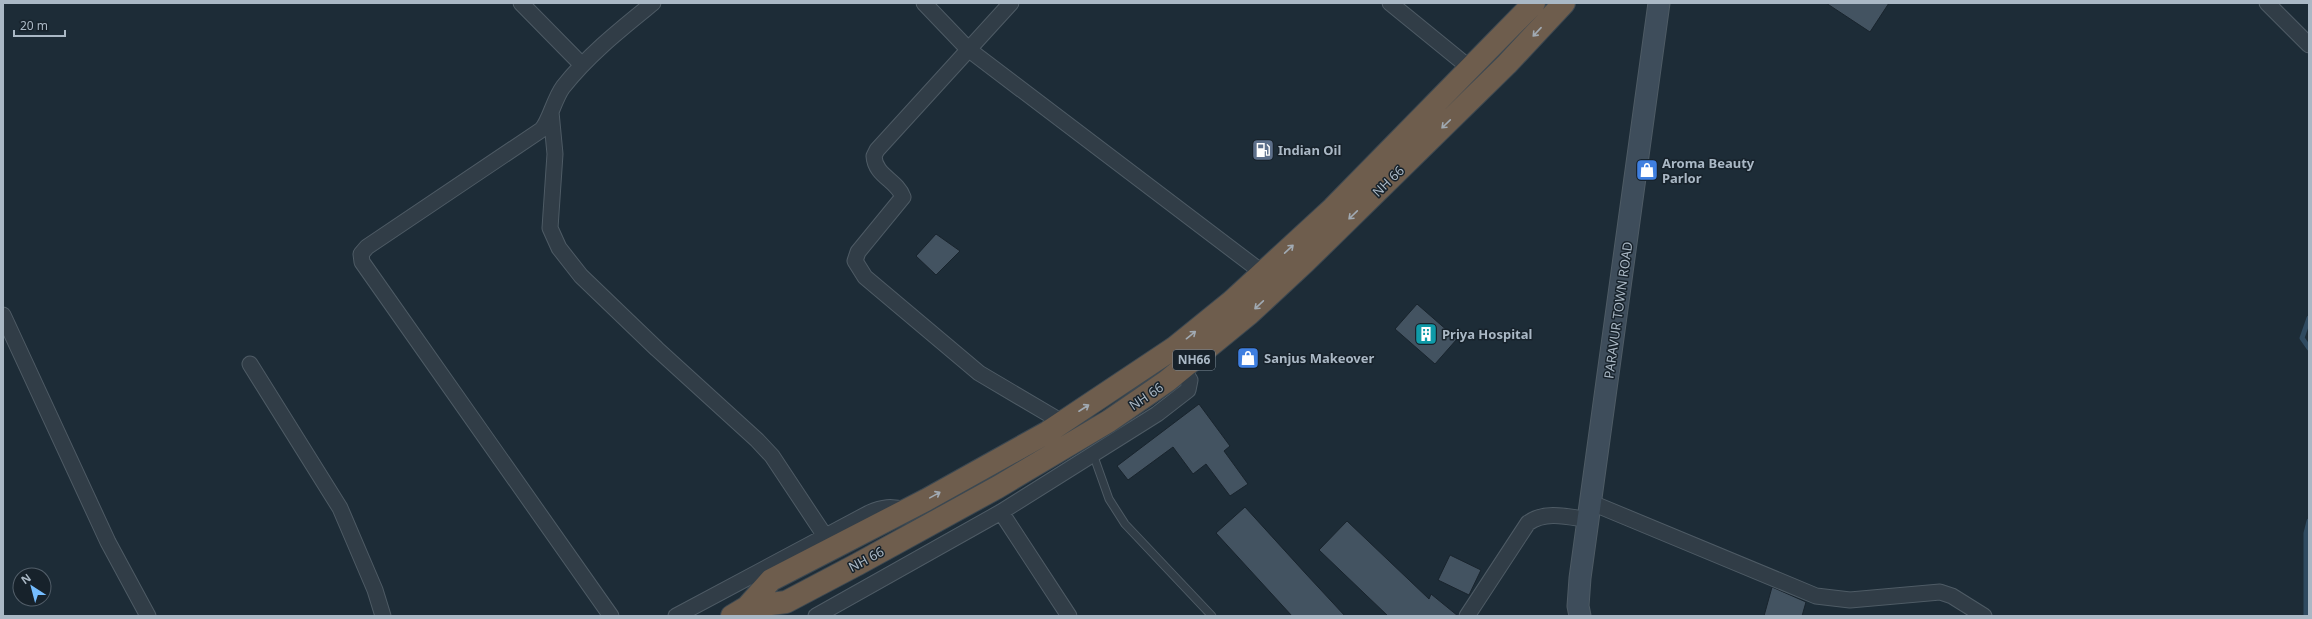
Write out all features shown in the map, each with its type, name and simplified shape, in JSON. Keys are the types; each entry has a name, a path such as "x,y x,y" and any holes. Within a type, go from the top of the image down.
{"highway":[{"name":"NH 66","path":"740,612 771,580 906,510 1062,422 1174,348 1232,301 1333,208 1472,69 1534,3"},
{"name":"NH 66","path":"740,612 786,602 977,499 1109,421 1183,369 1249,314 1305,262 1507,64 1564,3"}],"main road":[{"name":"PARAVUR TOWN ROAD","path":"1580,616 1578,606 1580,578 1591,512 1659,3"}],"street":[{"path":"520,3 581,64"},
{"path":"611,616 361,258 366,247 540,130 545,124 551,107 558,94 581,64 652,3"},
{"path":"924,3 968,49 1263,273"},
{"path":"1011,3 968,49 874,156 877,168 898,188 903,197 858,252 855,260 865,277 979,373 1062,422"},
{"path":"1390,3 1472,69"},
{"path":"2267,3 2309,45"},
{"path":"551,107 555,154 550,228 559,248 581,276 646,339 757,440 772,456 825,536"},
{"path":"3,315 108,542 148,616"},
{"path":"250,364 340,508 375,590 383,616"},
{"path":"816,616 832,612 1001,512 1158,414 1187,392 1190,380 1183,369"},
{"path":"676,616 825,536 884,507 894,506 906,510"},
{"path":"1001,512 1069,616"},
{"path":"1468,616 1528,522 1541,516 1591,512 1816,596 1850,600 1940,592 1952,596 1984,616"}],"lane":[{"path":"1093,454 1109,499 1118,514 1141,541 1212,616"}],"building":[{"path":"1826,3 1889,3 1870,32"},
{"path":"936,234 960,251 936,275 916,256"},
{"name":"Priya Hospital","path":"1417,304 1457,339 1435,364 1395,329"},
{"path":"1199,404 1230,446 1224,451 1248,484 1230,496 1206,464 1193,474 1173,447 1128,480 1117,466"},
{"path":"1245,507 1345,616 1292,616 1216,533"},
{"path":"1347,521 1429,599 1431,594 1458,616 1388,616 1319,550"},
{"path":"1450,555 1481,570 1469,595 1438,580"},
{"path":"1772,587 1806,602 1802,616 1764,616"}],"waterway":[{"path":"2309,318 2302,338 2309,348"},
{"path":"2306,616 2306,533 2309,521"}],"place":[{"name":"Indian Oil","path":"1263,150"},
{"name":"Aroma Beauty Parlor","path":"1647,170"},
{"name":"Priya Hospital","path":"1426,334"},
{"name":"Sanjus Makeover","path":"1248,358"}]}
